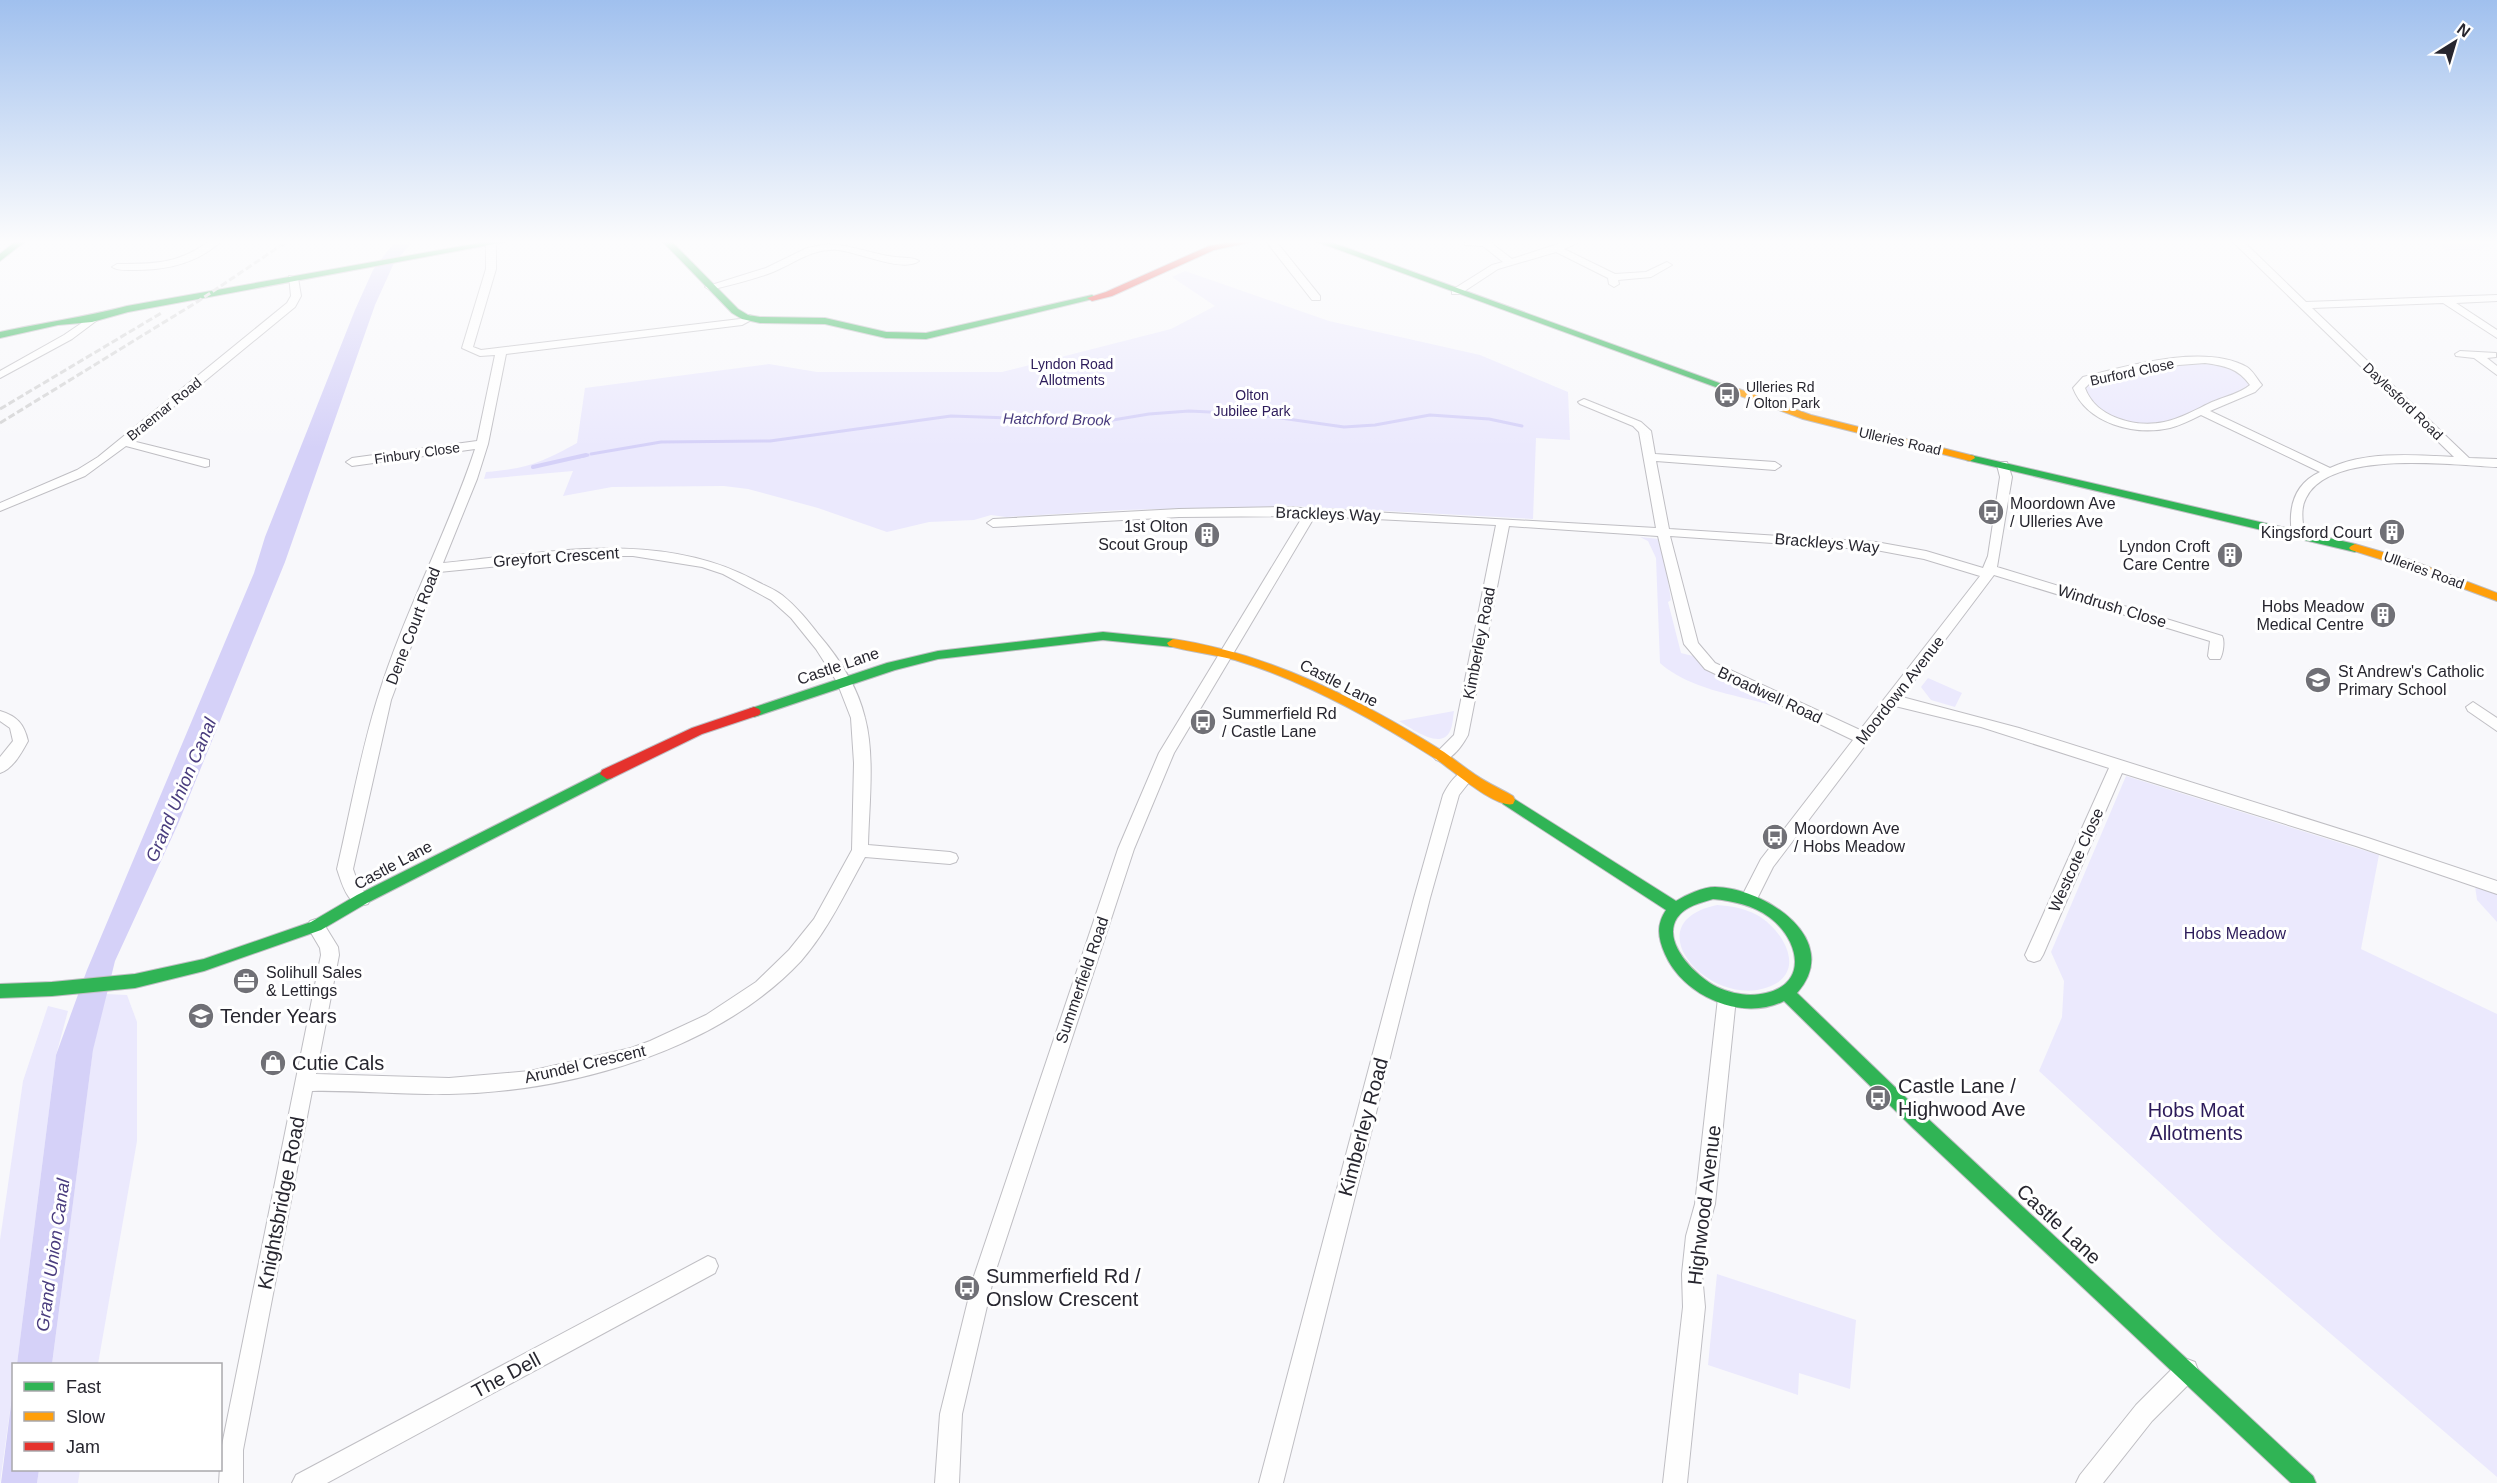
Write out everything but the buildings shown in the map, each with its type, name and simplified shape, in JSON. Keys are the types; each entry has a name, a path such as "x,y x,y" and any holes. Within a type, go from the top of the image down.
{"main road":[{"path":"0,335 58,322 92,319 126,309"},
{"path":"733,309 750,318 825,321 895,335 933,335 1044,309"},
{"name":"Ulleries Road","path":"1504,309 1808,417 2298,534 2406,563 2497,597"},
{"name":"Castle Lane","path":"0,991 135,981 204,965 316,926 537,808 682,737 892,666 938,655 1103,636 1188,644 1280,671 1317,688 1441,756 1466,776 1508,800 1676,908"},
{"path":"1713,893 1749,898 1773,910 1791,926 1800,941 1804,964 1800,979 1786,993 1761,1002 1727,998 1703,988 1689,978 1674,961 1667,944 1666,926 1676,908 1692,898 1713,893"},
{"name":"Castle Lane","path":"1786,993 1919,1122 2306,1483"}],"street":[{"name":"Braemar Road","path":"0,507 81,473 102,460 286,309"},
{"path":"478,309 466,348 480,352 742,322 750,318"},
{"name":"Daylesford Road","path":"2308,309 2466,462"},
{"path":"2459,309 2497,335"},
{"path":"0,375 68,337 92,319"},
{"name":"Dene Court Road","path":"363,899 352,889 345,869 384,700 434,568 471,479 482,444 501,351"},
{"path":"2460,354 2492,355"},
{"path":"2477,355 2497,372"},
{"name":"Burford Close","path":"2204,359 2230,363 2253,376 2256,385 2251,390 2201,411 2168,425 2138,425 2093,409 2082,398 2079,388 2087,379 2204,359"},
{"path":"1584,402 1643,428 1663,532"},
{"path":"2201,411 2329,472"},
{"path":"123,442 205,463"},
{"name":"Finbury Close","path":"351,462 482,444"},
{"path":"1648,457 1732,458 1775,466"},
{"path":"2298,534 2296,509 2303,493 2313,482 2329,472 2356,464 2386,460 2497,463"},
{"name":"Moordown Avenue","path":"1749,898 1767,863 1989,572 2006,477 2003,465"},
{"name":"Brackleys Way","path":"993,523 1179,513 1311,513 1876,546 1926,555 1989,572"},
{"name":"Summerfield Road","path":"947,1483 951,1414 984,1276 1126,849 1148,792 1167,753 1311,513"},
{"name":"Kimberley Road","path":"1441,756 1457,742 1461,735 1503,523"},
{"name":"Broadwell Road","path":"1663,532 1691,644 1710,666 1863,738"},
{"name":"Greyfort Crescent","path":"434,568 599,552 633,552 704,563 751,582 787,606 821,646 844,682"},
{"name":"Windrush Close","path":"1989,572 2217,639 2215,656"},
{"name":"Arundel Crescent","path":"304,1083 344,1082 449,1086 530,1079 631,1056 656,1047 712,1020 762,987 795,955 820,924 860,850 862,762 858,718 844,682"},
{"path":"1891,700 1930,707 2118,765 2497,888"},
{"path":"2473,707 2497,726"},
{"path":"0,716 9,718 16,724 21,741 0,767"},
{"name":"Westcote Close","path":"2034,955 2118,765"},
{"name":"Kimberley Road","path":"1271,1483 1422,898 1451,795 1454,788 1466,776"},
{"path":"860,850 950,858"},
{"name":"Knightsbridge Road","path":"231,1483 232,1450 330,956 329,947 316,926"},
{"name":"Highwood Avenue","path":"1675,1483 1694,1307 1692,1274 1696,1236 1705,1204 1727,998"},
{"name":"The Dell","path":"304,1483 708,1266"},
{"path":"2088,1483 2144,1413 2187,1370"}],"green space":[{"name":"Olton Jubilee Park","path":"1209,309 1295,309 1329,321 1480,355 1568,392 1570,440 1536,438 1533,519 1293,506 1123,510 1006,517 991,515 974,520 929,522 887,532 818,508 748,489 724,486 612,487 563,496 573,471 484,479 486,472 534,464 577,443 585,388 769,364 817,372 1002,372 1171,329"},
{"path":"2197,362 2231,365 2251,383 2245,389 2197,411 2163,421 2146,423 2130,422 2113,417 2089,402 2085,388 2090,381"},
{"path":"1640,537 1659,539 1662,544 1671,600 1668,602 1681,653 1693,656 1711,673 1768,699 1770,705 1698,685 1684,679 1660,663 1656,558 1648,541"},
{"path":"1928,678 1962,693 1955,707 1931,700 1921,687"},
{"path":"1454,711 1450,731 1446,737 1440,739 1418,733 1399,721"},
{"path":"2126,776 2379,855 2361,949 2497,1014 2497,1477 2222,1240 2039,1071 2062,1017 2064,981 2051,952"},
{"path":"2475,886 2497,894 2497,922 2477,900"},
{"path":"1717,905 1737,908 1757,915 1775,929 1787,949 1789,960 1788,970 1782,979 1771,986 1748,991 1726,987 1705,977 1690,962 1681,945 1681,929 1692,915"},
{"path":"106,994 127,995 137,1022 137,1141 98,1363 52,1363 93,1049"},
{"path":"48,1006 68,1011 56,1055 17,1363 12,1363 12,1396 0,1483 0,1240 23,1081"},
{"path":"1717,1274 1856,1320 1850,1389 1799,1373 1798,1395 1708,1365"},
{"path":"39,1471 80,1471 78,1483 37,1483"}],"water":[{"name":"Grand Union Canal","path":"374,309 285,562 178,824 115,961 93,1050 52,1363 17,1363 56,1055 87,970 254,573 265,537 355,310"},
{"path":"12,1397 12,1471 39,1471 37,1483 1,1483"}],"waterway":[{"name":"Hatchford Brook","path":"591,454 661,442 770,441 951,416 1107,421 1149,414 1189,411 1252,414 1344,427 1375,425 1430,415 1489,419 1522,426"},
{"name":"Hatchford Brook","path":"533,467 586,455"},
{"name":"Hatchford Brook","path":"579,457 588,455"}],"railway":[{"path":"0,423 185,309"},
{"path":"0,409 163,312"}],"traffic: fast":[{"path":"0,335 58,322 92,319 126,309"},
{"path":"733,309 745,317 760,320 825,321 886,335 926,336 1043,309"},
{"path":"1509,309 1739,392"},
{"path":"1970,458 2355,548"},
{"path":"754,712 892,666 938,655 1103,636 1173,643"},
{"path":"0,991 52,989 135,981 204,965 316,926 362,899 607,774"},
{"path":"1508,800 1675,908"},
{"path":"1713,893 1760,904 1785,921 1794,932 1803,956 1803,969 1798,981 1789,991 1759,1002 1743,1002 1711,992 1684,971 1674,958 1668,943 1666,930 1668,919 1684,903 1713,893"},
{"path":"1786,993 1919,1122 2306,1483"}],"traffic: slow":[{"path":"1739,392 1807,417 1970,458"},
{"path":"2355,548 2406,563 2497,597"},
{"path":"1173,643 1207,648 1241,658 1311,685 1443,757 1468,777 1508,800"}],"traffic: jam":[{"path":"607,774 697,731 754,712"}],"place":[{"name":"Ulleries Rd / Olton Park","path":"1727,395"},
{"name":"Moordown Ave / Ulleries Ave","path":"1991,512"},
{"name":"Kingsford Court","path":"2392,532"},
{"name":"1st Olton Scout Group","path":"1207,535"},
{"name":"Lyndon Croft Care Centre","path":"2230,555"},
{"name":"Hobs Meadow Medical Centre","path":"2383,615"},
{"name":"St Andrew's Catholic Primary School","path":"2318,680"},
{"name":"Summerfield Rd / Castle Lane","path":"1203,722"},
{"name":"Moordown Ave / Hobs Meadow","path":"1775,837"},
{"name":"Solihull Sales & Lettings","path":"246,981"},
{"name":"Tender Years","path":"201,1016"},
{"name":"Cutie Cals","path":"273,1063"},
{"name":"Castle Lane / Highwood Ave","path":"1878,1098"},
{"name":"Summerfield Rd / Onslow Crescent","path":"967,1288"}],"park label":[{"name":"Lyndon Road Allotments","path":"1072,372"},
{"name":"Hobs Meadow","path":"2235,933"},
{"name":"Hobs Moat Allotments","path":"2196,1122"}]}
